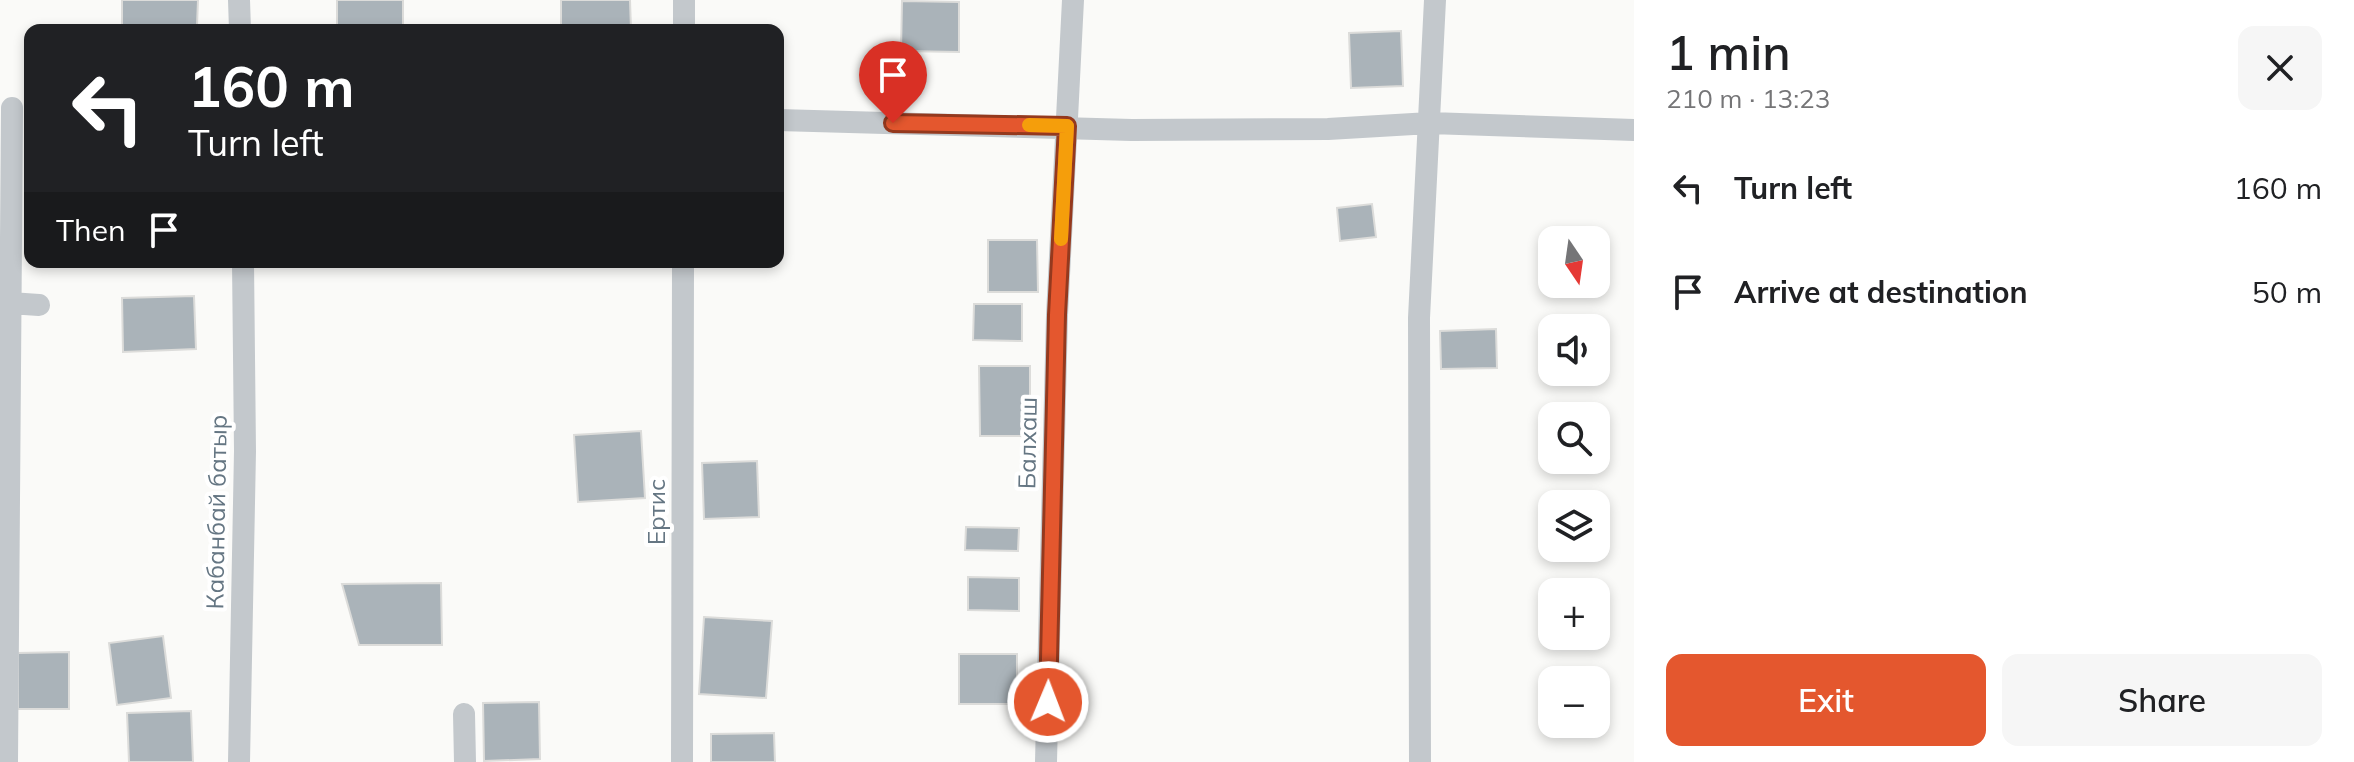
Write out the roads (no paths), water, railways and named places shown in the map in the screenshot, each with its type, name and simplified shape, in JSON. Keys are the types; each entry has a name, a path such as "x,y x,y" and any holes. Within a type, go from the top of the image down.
{"street":[{"path":"239,0 240,24"},
{"path":"684,0 684,24"},
{"name":"Балхаш","path":"1046,762 1057,315 1073,0"},
{"path":"1420,762 1419,318 1435,0"},
{"path":"7,762 14,108"},
{"path":"784,120 1208,130 1430,123 1634,130"},
{"name":"Кабанбай батыр","path":"239,762 245,451 243,268"},
{"name":"Ертис","path":"682,762 683,268"},
{"path":"10,303 39,305"},
{"path":"464,714 465,762"}]}
